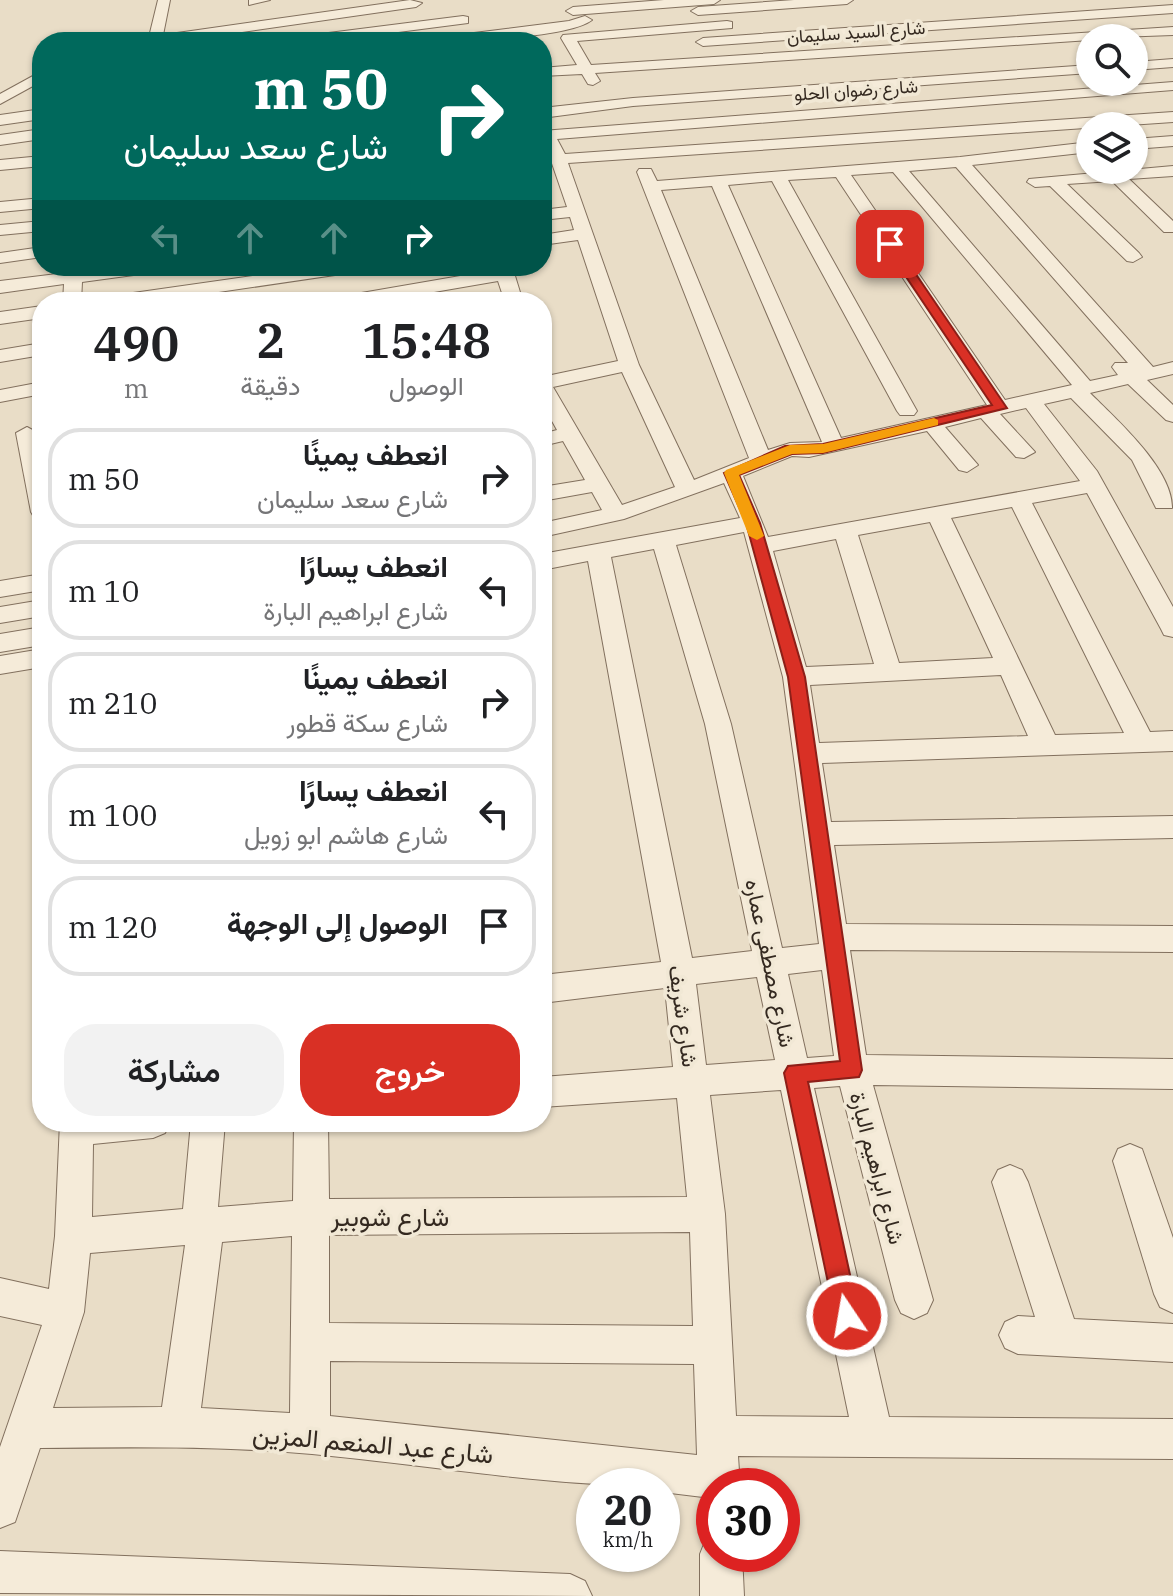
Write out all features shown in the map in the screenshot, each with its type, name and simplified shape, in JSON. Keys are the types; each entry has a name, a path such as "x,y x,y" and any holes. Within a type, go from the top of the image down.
{"street":[{"path":"153,32 164,0"},
{"path":"179,32 257,8 336,0"},
{"path":"572,10 714,0"},
{"path":"555,9 844,0 901,68"},
{"path":"257,8 416,3"},
{"path":"1039,3 1076,36"},
{"path":"575,47 1173,9"},
{"path":"515,32 571,25 572,10"},
{"path":"371,32 477,19"},
{"path":"552,55 575,47 747,24"},
{"name":"شارع السيد سليمان","path":"1148,33 1173,31"},
{"name":"شارع السيد سليمان","path":"552,75 586,70 1076,37"},
{"path":"575,47 586,70 605,88 580,90"},
{"path":"1148,51 1173,49"},
{"path":"552,111 696,87 1076,56"},
{"path":"981,62 1027,127"},
{"path":"1148,65 1173,63"},
{"path":"696,87 1076,70"},
{"path":"2,96 32,80"},
{"name":"شارع رضوان الحلو","path":"552,134 1173,86"},
{"path":"696,87 729,147"},
{"path":"2,96 32,92"},
{"path":"0,120 32,115"},
{"path":"688,490 629,365 576,211 560,182 553,158 1173,117"},
{"path":"0,140 32,135"},
{"path":"1148,143 1173,141"},
{"path":"651,186 960,162 1076,149"},
{"path":"637,153 761,460"},
{"path":"0,165 32,162"},
{"path":"960,162 1173,416"},
{"path":"896,166 1077,384 1148,464 1159,483 1164,503"},
{"path":"840,171 1024,452"},
{"path":"1148,173 1173,171"},
{"path":"777,176 907,411"},
{"path":"1076,179 1044,181 1133,257"},
{"path":"718,181 830,438"},
{"path":"1122,184 1160,231"},
{"path":"0,192 32,190"},
{"path":"0,207 32,204"},
{"path":"552,214 576,211"},
{"path":"0,230 32,227"},
{"path":"1112,237 1160,231"},
{"path":"552,239 584,234"},
{"path":"0,258 32,253"},
{"path":"0,287 54,276"},
{"path":"164,292 247,276"},
{"path":"394,292 474,276"},
{"path":"0,318 32,313"},
{"path":"0,356 32,351"},
{"path":"830,438 931,423 991,403 1133,369 1173,352"},
{"path":"552,384 629,365"},
{"path":"1133,369 1173,368"},
{"path":"552,528 621,512 688,490 790,449 809,451 830,438 907,411 1031,401 1077,384"},
{"path":"0,396 32,390"},
{"path":"1031,401 1076,456 1173,629"},
{"name":"شارع مصطفى عماره","path":"552,403 599,484 621,512 654,541 718,724 873,1437"},
{"path":"931,423 967,465"},
{"path":"0,438 32,433"},
{"path":"552,438 570,433"},
{"name":"شارع ابراهيم البارة","path":"731,473 756,535 796,677 852,1070 914,1300"},
{"path":"552,492 599,484"},
{"path":"552,560 654,541 845,531 1094,485"},
{"path":"1019,499 1142,742"},
{"path":"938,514 1046,745"},
{"path":"845,531 890,673"},
{"name":"شارع شريف","path":"598,552 679,972 707,1214 715,1345 718,1468"},
{"path":"0,589 32,584"},
{"path":"0,615 32,610"},
{"path":"0,643 32,638"},
{"path":"0,665 32,660"},
{"path":"796,677 1009,666"},
{"path":"807,753 1173,741"},
{"path":"818,834 1173,827"},
{"path":"552,988 771,962 834,946 1173,939"},
{"path":"552,1091 852,1070 1173,1074"},
{"path":"1,1498 65,1312 73,1236 77,1132"},
{"path":"179,1427 206,1225 200,1205 207,1132"},
{"path":"310,1434 311,1132"},
{"path":"1130,1161 1173,1294"},
{"path":"1010,1182 1061,1337"},
{"name":"شارع شوبير","path":"73,1236 312,1217 707,1214"},
{"path":"0,1297 65,1312"},
{"path":"1018,1335 1173,1343"},
{"path":"312,1342 715,1345"},
{"name":"شارع عبد المنعم المزين","path":"26,1428 179,1427 310,1434 696,1479"},
{"path":"717,1436 1173,1439"},
{"path":"0,1572 570,1596"},
{"path":"721,1572 722,1596"}],"slow traffic":[{"path":"757,536 731,473 790,449 823,449 934,422"}],"route":[{"path":"847,1316 795,1073 852,1070 796,677 753,523 731,473 790,449 823,449 1000,408 890,244"}]}
